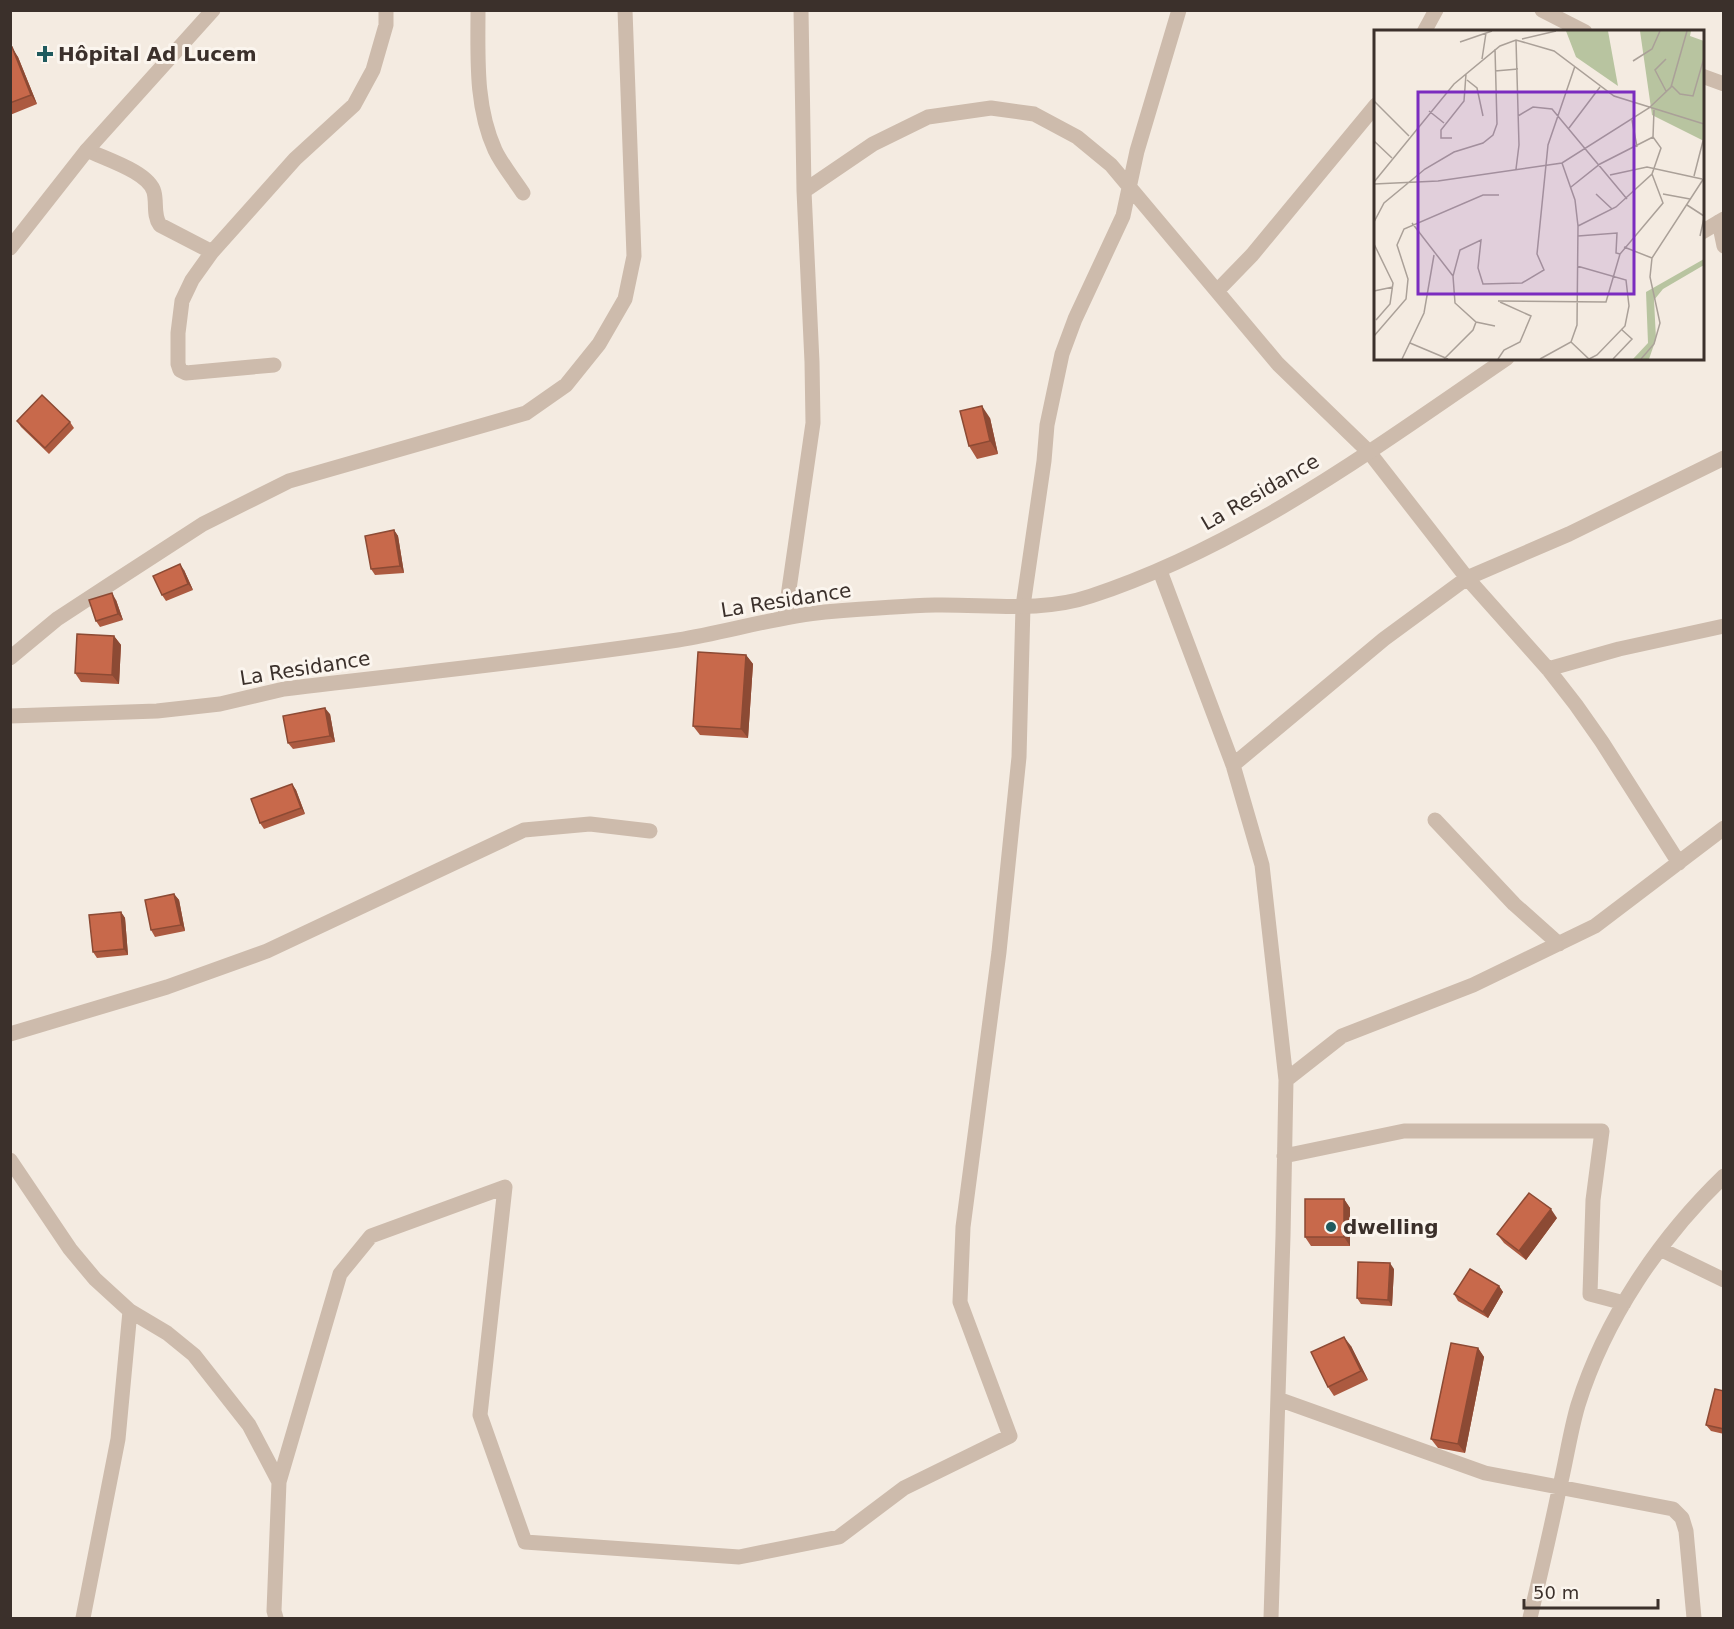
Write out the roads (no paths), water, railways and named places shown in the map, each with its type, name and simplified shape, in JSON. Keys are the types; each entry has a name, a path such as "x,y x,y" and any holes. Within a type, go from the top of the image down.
{"street":[{"path":"10,248 87,150 213,10"},
{"path":"274,365 186,373 180,370 178,333 182,301 192,280 212,252 295,159 354,105 373,70 386,26 386,10"},
{"path":"478,10 479,82 483,111 495,151 523,193"},
{"path":"10,658 57,619 112,582 203,524 249,501 289,482 526,413 566,385 599,344 625,299 634,256 625,10"},
{"path":"785,617 813,423 804,190 801,10"},
{"path":"276,1618 274,1611 279,1482 340,1274 370,1236 505,1187 480,1415 525,1542 739,1557 839,1537 904,1488 1010,1436 960,1302 963,1227 999,952 1019,757 1023,606 1047,425 1062,354 1075,319 1123,216 1137,151 1179,10"},
{"path":"1425,30 1436,10"},
{"path":"1542,10 1581,30"},
{"path":"1704,77 1724,84"},
{"path":"1216,291 1252,255 1374,107"},
{"path":"804,190 873,144 928,117 991,108 1034,114 1077,137 1111,165 1278,364 1370,452 1467,578 1548,669 1602,742 1679,862"},
{"path":"87,150 142,176 152,186 155,194 156,220 160,225 212,252"},
{"path":"1704,231 1721,220 1724,246"},
{"name":"La Residance","path":"10,716 157,711 220,704 284,689 681,639 785,617 935,605 1056,605 1087,598 1160,571 1302,495 1370,452 1504,360"},
{"path":"1233,765 1384,639 1467,578 1569,534 1724,458"},
{"path":"1160,571 1233,765 1262,865 1286,1080 1270,1618"},
{"path":"1548,669 1619,649 1724,626"},
{"path":"1435,820 1514,904 1559,944"},
{"path":"10,1034 167,987 267,951 524,831 590,824 650,831"},
{"path":"1286,1080 1342,1036 1473,985 1595,926 1724,828"},
{"path":"1284,1156 1404,1131 1602,1131 1593,1200 1590,1294 1624,1303"},
{"path":"10,1160 70,1249 95,1279 130,1311 167,1334 194,1355 249,1425 279,1482"},
{"path":"1530,1618 1580,1399 1594,1364 1624,1303 1660,1249 1702,1197 1724,1176"},
{"path":"1660,1249 1724,1280"},
{"path":"83,1618 118,1439 130,1311"},
{"path":"1278,1399 1485,1473 1672,1509 1682,1518 1686,1531 1694,1618"}],"place":[{"name":"Hôpital Ad Lucem","path":"45,54"},
{"name":"dwelling","path":"1331,1227"}]}
